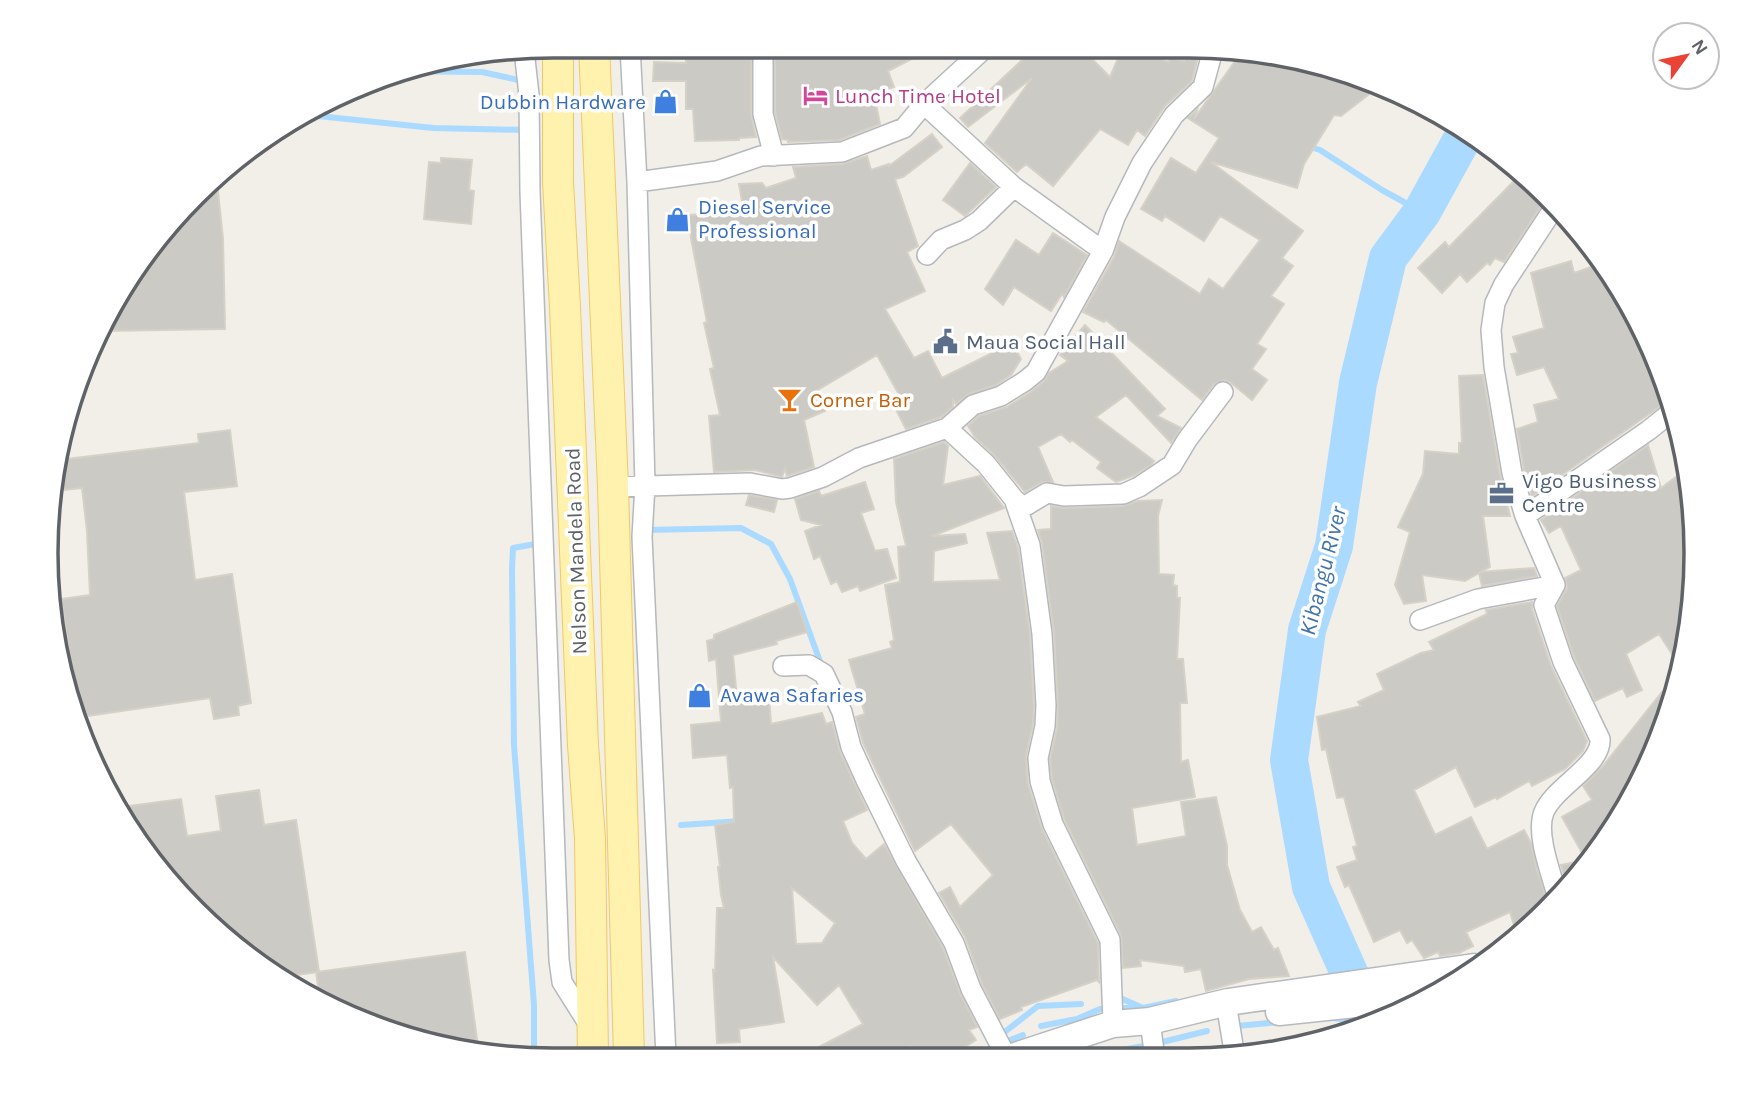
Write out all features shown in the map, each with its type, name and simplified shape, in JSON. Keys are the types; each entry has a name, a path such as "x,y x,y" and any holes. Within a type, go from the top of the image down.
{"main road":[{"name":"Nelson Mandela Road","path":"558,58 558,182 583,745 593,893 593,1044"},
{"name":"Nelson Mandela Road","path":"595,58 613,487 629,1048"},
{"path":"1194,1009 1228,1015 1430,985"},
{"path":"1039,1048 1113,1024 1150,1021 1194,1009 1327,999"}],"street":[{"path":"631,58 637,182 645,485 642,537 666,1048"},
{"path":"763,58 762,114 774,156"},
{"path":"637,182 717,171 761,156 842,152 904,128 924,104 974,58"},
{"path":"524,59 529,95 530,192 559,960 562,982 593,1044"},
{"path":"613,487 750,483 782,489 823,477 859,458 947,428 973,405 1000,396 1035,372 1103,251 1115,217 1143,163 1174,115 1203,87 1211,59"},
{"path":"924,104 1014,187 1103,251"},
{"path":"927,255 941,240 979,222 1014,187"},
{"path":"1550,214 1504,284 1495,303 1490,330 1513,473 1525,516 1555,585"},
{"path":"947,428 986,464 1020,505 1027,505 1047,494 1123,494 1172,465 1223,392"},
{"path":"1525,516 1665,417"},
{"path":"1014,499 1030,545 1042,634 1046,705 1045,726 1038,758 1040,781 1053,824 1110,940 1113,1024"},
{"path":"1420,620 1478,598 1555,585"},
{"path":"1555,585 1544,605 1563,662 1594,724 1600,744 1594,758 1544,811 1541,828 1555,886"},
{"path":"783,666 809,665 824,674 842,712 851,747 866,780 906,861 954,943 971,989 1003,1048"},
{"path":"1228,1015 1233,1046"},
{"path":"1150,1021 1154,1048"}],"building":[{"path":"686,58 751,58 751,114 756,137 695,141 693,109 686,109 686,81 653,81 654,62 686,63"},
{"path":"775,58 913,58 888,71 894,87 874,94 880,124 839,140 788,142 782,139 775,112"},
{"path":"1024,58 1091,58 1110,77 1118,58 1159,58 1168,62 1170,58 1184,61 1185,58 1198,58 1192,81 1165,106 1145,136 1137,130 1128,145 1100,129 1053,186 1026,164 1017,172 985,143 1032,78 968,127 960,118"},
{"path":"1236,60 1286,67 1371,92 1341,116 1334,115 1304,164 1297,188 1211,162 1303,231 1282,258 1293,266 1271,296 1284,304 1257,344 1266,349 1252,369 1267,380 1252,400 1224,380 1214,384 1202,400 1106,320 1104,322 1083,312 1114,257 1119,241 1200,294 1209,279 1223,289 1260,240 1220,216 1204,241 1165,216 1162,221 1141,209 1171,158 1196,173 1219,138 1188,118 1197,110 1194,119"},
{"path":"932,134 942,147 903,177 895,179 918,246 907,252 925,291 885,309 914,358 928,351 942,378 1012,343 1021,359 1011,375 996,385 969,394 956,404 953,400 953,407 941,417 906,429 893,404 902,400 877,355 816,391 825,411 804,420 814,467 787,476 785,469 782,477 755,470 714,472 709,416 720,415 710,369 714,368 704,323 707,322 689,215 744,212 739,184 762,183 766,188 796,178 793,167 843,164 867,156 871,170 889,166"},
{"path":"441,158 472,160 469,190 474,191 471,224 424,219 429,162 441,163"},
{"path":"970,163 996,187 965,216 943,200"},
{"path":"1515,180 1541,205 1504,262 1495,258 1467,282 1460,274 1442,293 1418,268 1445,242 1449,247"},
{"path":"218,189 223,239 225,329 111,331 124,305 160,252"},
{"path":"1053,233 1087,255 1064,297 1062,294 1051,311 1014,287 1003,305 985,289 1016,240 1039,255"},
{"path":"1571,261 1574,273 1593,267 1633,334 1647,363 1661,405 1532,496 1524,470 1517,429 1538,422 1534,405 1559,399 1544,367 1517,375 1511,354 1518,353 1513,337 1544,328 1531,273"},
{"path":"1085,325 1165,409 1157,416 1181,428 1171,443 1126,395 1096,417 1154,461 1151,465 1116,482 1097,468 1101,462 1061,434 1038,447 1053,482 1042,482 1025,492 968,426 979,416 1007,407 1032,391 1049,373 1068,361 1060,355"},
{"path":"1483,375 1500,475 1510,516 1483,516 1490,567 1480,572 1534,568 1537,576 1482,586 1479,573 1465,581 1422,575 1426,601 1404,604 1395,585 1410,532 1398,527 1423,474 1425,451 1459,454 1459,443 1462,443 1459,376"},
{"path":"230,430 237,486 184,492 195,580 232,574 251,703 238,706 239,715 214,719 210,698 85,716 73,673 61,599 90,595 82,488 62,490 67,459 199,443 198,434"},
{"path":"944,442 948,446 943,485 980,476 1004,508 932,536 965,534 967,543 934,551 933,582 1000,580 987,533 1012,531 1018,548 1030,635 1034,705 1026,756 1028,784 1042,829 1098,943 1099,982 1097,980 1021,1007 1022,1010 1000,1019 982,984 965,937 939,893 950,887 960,907 993,875 951,824 915,851 863,743 856,717 865,714 849,660 892,648 890,642 894,640 885,585 900,582 898,547 906,546 896,502 894,459"},
{"path":"1648,445 1661,488 1678,475 1684,553 1675,650 1673,656 1659,634 1626,654 1642,690 1627,697 1623,688 1595,701 1574,657 1557,606 1567,588 1565,578 1581,570 1561,526 1549,533 1541,520"},
{"path":"865,482 874,509 861,513 875,551 887,549 896,578 860,591 858,586 842,592 837,581 831,584 820,556 814,559 805,531 821,525 801,520 795,499 819,491 821,496"},
{"path":"749,495 777,500 774,512 746,505"},
{"path":"1162,500 1158,516 1159,574 1174,575 1173,585 1177,586 1177,598 1180,598 1177,659 1183,659 1187,703 1180,703 1181,762 1188,760 1195,797 1132,808 1137,845 1186,836 1181,802 1216,797 1227,846 1227,865 1240,910 1252,932 1261,927 1274,950 1278,948 1289,976 1249,979 1206,991 1201,969 1185,972 1184,966 1140,960 1141,966 1123,968 1121,935 1064,819 1052,779 1050,759 1057,728 1058,706 1054,633 1038,530 1051,529 1051,506 1123,506 1138,501"},
{"path":"797,602 807,632 776,641 777,644 733,655 737,699 769,696 771,724 822,713 826,724 832,722 840,752 867,810 843,821 852,843 866,859 884,844 943,948 960,993 977,1027 969,1030 976,1040 963,1048 817,1048 863,1024 855,1011 857,1010 854,1010 839,985 817,1005 773,957 784,1022 739,1029 740,1042 717,1043 713,970 715,971 717,908 724,908 715,825 734,822 733,787 730,788 727,755 693,758 691,725 721,722 716,659 709,661 707,641 714,639 714,635","holes":["792,888 835,923 822,943 796,944"]},
{"path":"1532,602 1551,666 1587,741 1583,751 1565,769 1532,786 1529,781 1497,799 1496,797 1475,807 1456,767 1414,790 1435,835 1471,817 1487,849 1524,830 1531,843 1546,896 1514,926 1510,912 1466,932 1473,946 1459,953 1440,956 1438,952 1424,958 1412,940 1407,943 1400,930 1374,942 1349,885 1345,887 1337,867 1357,860 1353,847 1357,846 1344,797 1337,798 1326,749 1322,750 1317,717 1361,706 1358,702 1384,690 1377,674 1421,653 1434,650 1429,642 1487,614 1486,610"},
{"path":"1665,688 1647,743 1633,772 1618,801 1582,853 1562,817 1592,800 1583,786 1603,766"},
{"path":"259,790 264,825 296,820 319,972 294,975 226,925 181,880 141,828 128,806 181,799 187,836 221,831 216,796"},
{"path":"1575,862 1564,876 1561,865"},
{"path":"465,952 477,1042 425,1031 363,1011 318,989 316,972"}],"waterway":[{"path":"439,71 482,72 523,81"},
{"path":"320,116 433,128 527,130"},
{"name":"Kibangu River","path":"1374,1013 1350,975 1311,887 1289,760 1307,630 1334,546 1358,383 1388,258 1422,212 1462,140"},
{"path":"1307,146 1320,150 1422,212"},
{"path":"646,530 741,528 771,544 790,579 822,667"},
{"path":"534,1047 534,1005 514,745 512,570 513,548 541,543"},
{"path":"681,825 742,821"},
{"path":"1118,997 1143,1008 1176,1001"},
{"path":"997,1032 1006,1031 1038,1006 1081,1004"},
{"path":"1116,1008 1139,1008"},
{"path":"1041,1026 1077,1019 1100,1009"},
{"path":"1333,1018 1353,1020"},
{"path":"1237,1026 1280,1022"},
{"path":"1133,1048 1207,1031"},
{"path":"1008,1041 1023,1035"}],"place":[{"name":"Lunch Time Hotel","path":"815,96"},
{"name":"Dubbin Hardware","path":"666,102"},
{"name":"Diesel Service Professional","path":"678,219"},
{"name":"Maua Social Hall","path":"946,342"},
{"name":"Corner Bar","path":"790,400"},
{"name":"Vigo Business Centre","path":"1502,493"},
{"name":"Avawa Safaries","path":"700,695"}]}
